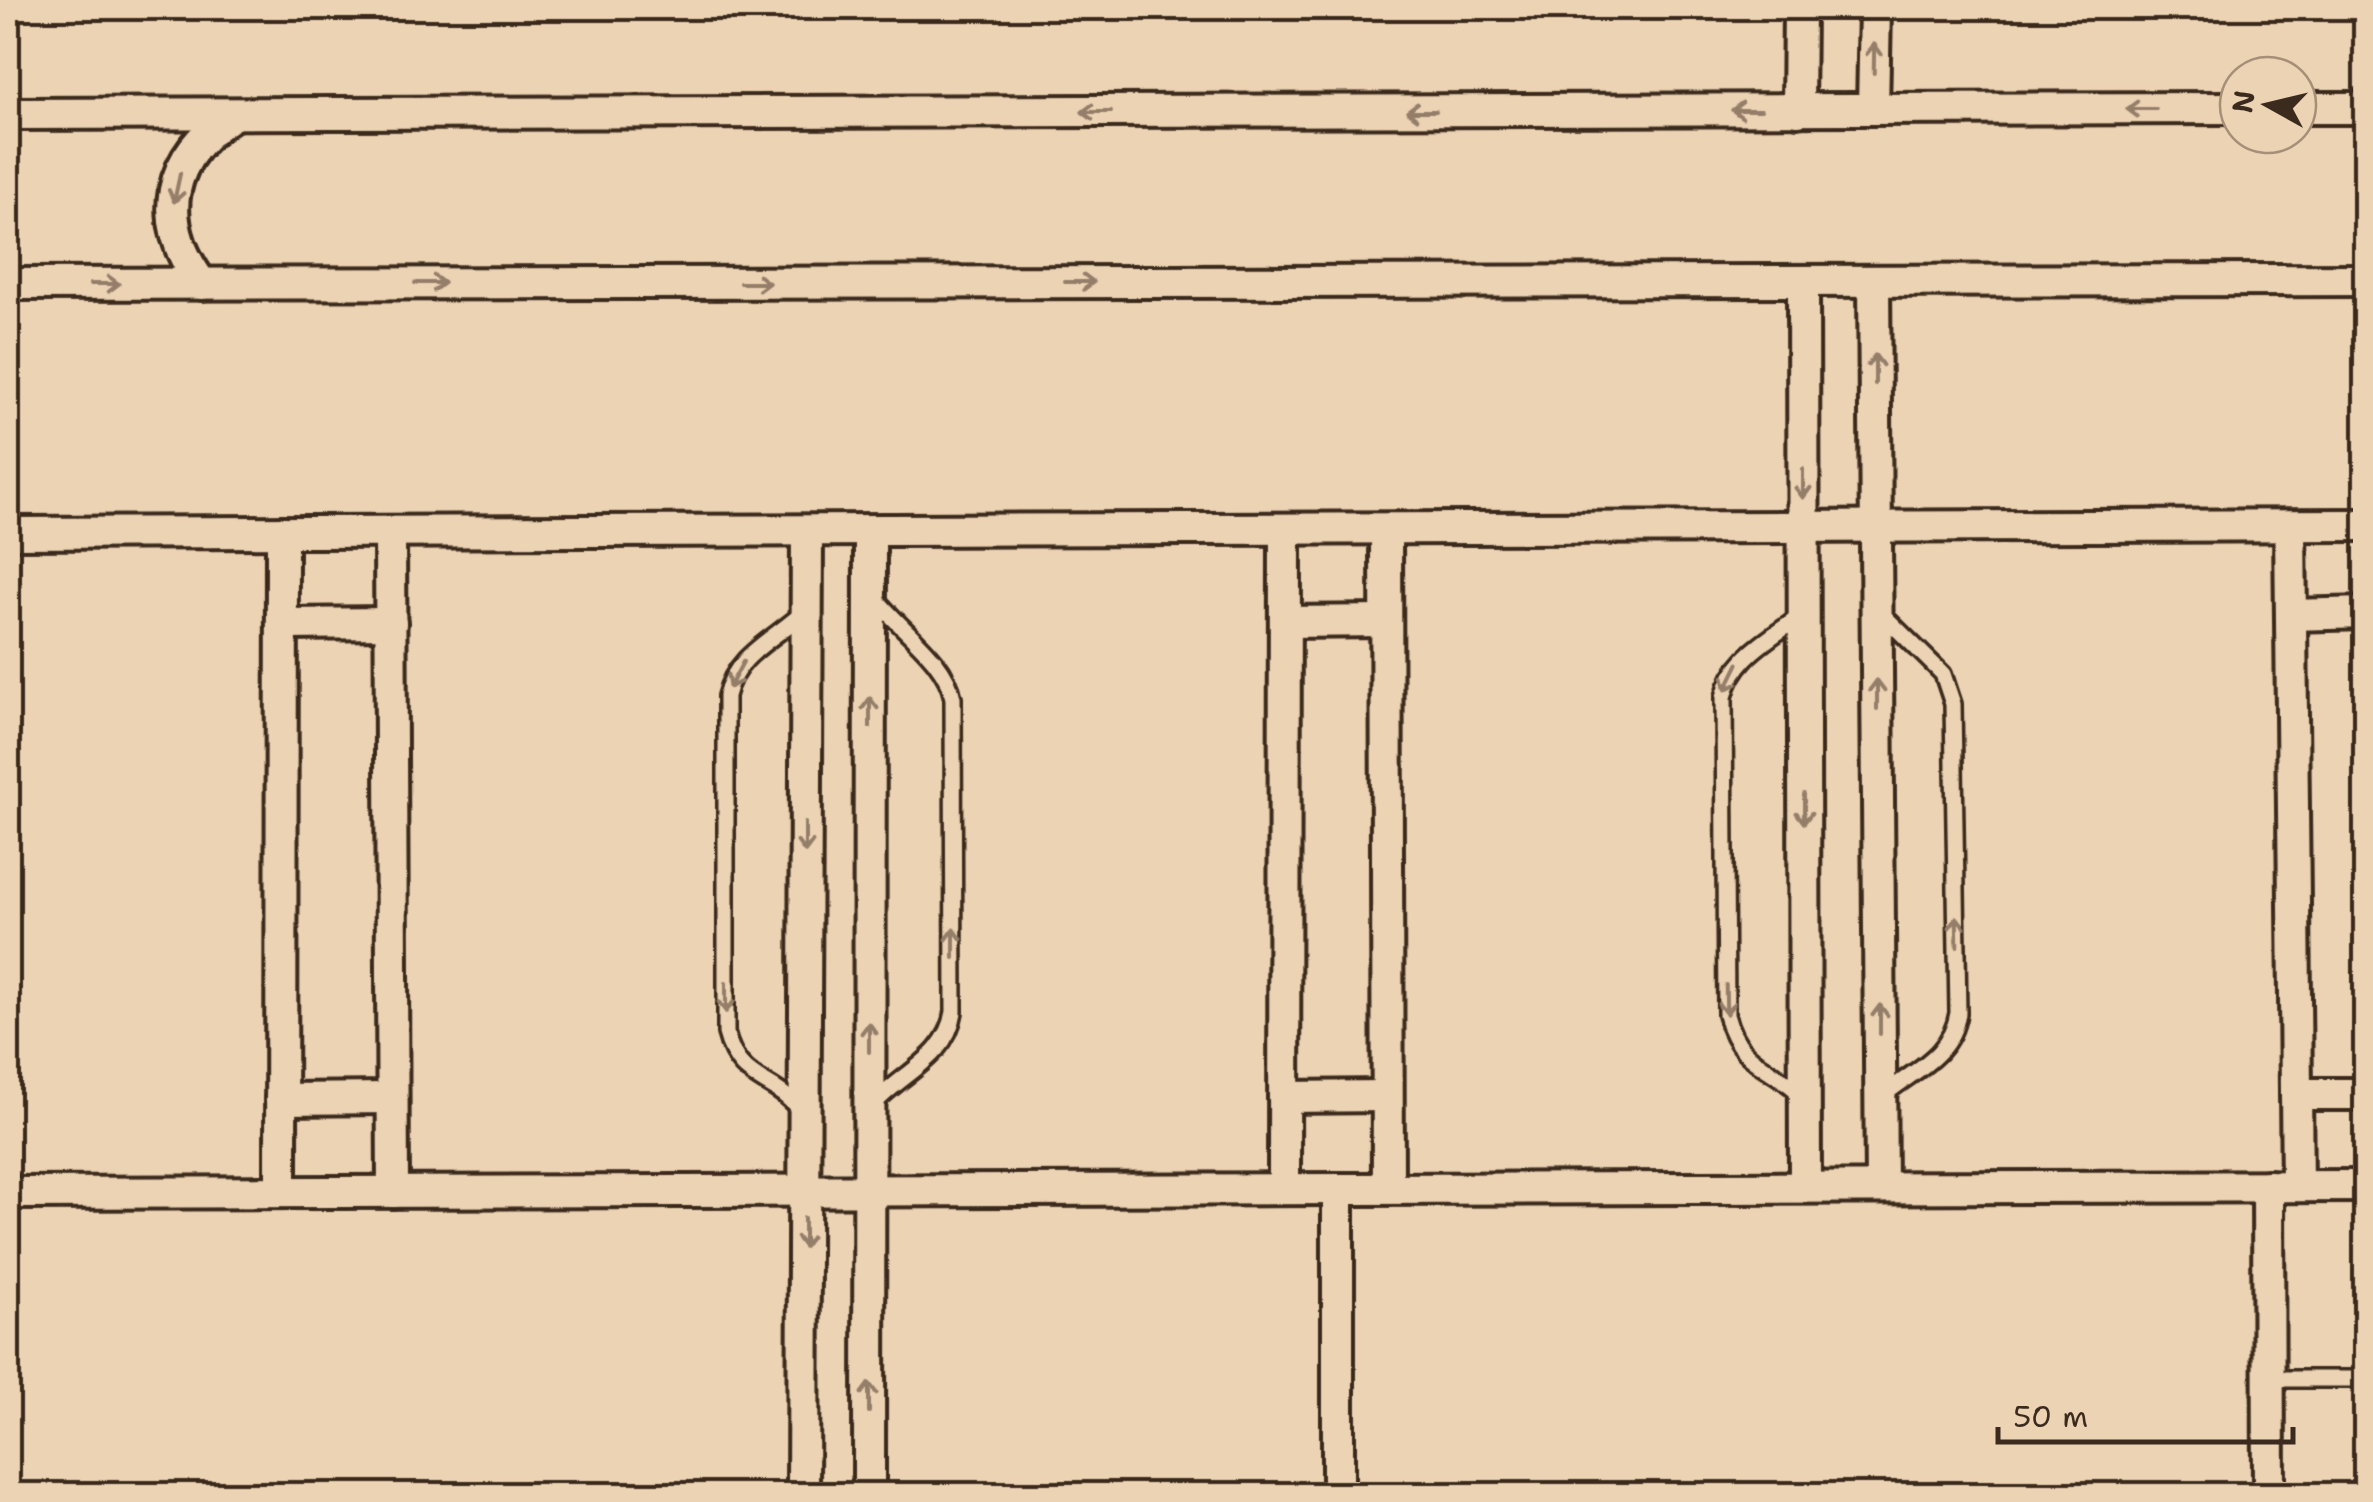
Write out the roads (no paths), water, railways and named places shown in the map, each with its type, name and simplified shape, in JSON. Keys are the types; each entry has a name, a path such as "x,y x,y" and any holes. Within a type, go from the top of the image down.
{"street":[{"path":"1798,110 1799,8"},
{"path":"1873,110 1875,8"},
{"path":"8,114 2218,108"},
{"path":"2318,108 2366,108"},
{"path":"202,284 184,256 174,224 177,180 198,141 234,114"},
{"path":"8,284 2366,280"},
{"path":"1874,281 1881,1187"},
{"path":"1803,282 1806,1187"},
{"path":"8,533 2366,525"},
{"path":"2270,1494 2269,1379 2282,1186 2296,1094 2290,526"},
{"path":"1284,1189 1285,529"},
{"path":"1386,529 1388,1188"},
{"path":"869,1494 870,530"},
{"path":"803,1494 807,531"},
{"path":"281,1192 282,532"},
{"path":"390,532 393,1192"},
{"path":"2291,615 2366,614"},
{"path":"1285,622 1386,622"},
{"path":"282,624 391,623"},
{"path":"2296,1094 2366,1094"},
{"path":"1284,1097 1388,1096"},
{"path":"282,1099 392,1098"},
{"path":"8,1193 2366,1186"},
{"path":"1338,1189 1338,1494"}],"lane":[{"path":"869,1109 904,1075 939,1050 954,1012 954,698 943,669 870,592"},
{"path":"1877,609 1943,674 1954,704 1958,1014 1952,1040 1944,1051 1880,1098"},
{"path":"804,1118 787,1096 738,1064 726,1033 726,696 736,669 806,610"},
{"path":"1804,614 1742,658 1734,669 1724,696 1724,736 1726,1015 1737,1045 1748,1058 1805,1097"},
{"path":"2269,1379 2366,1379"}]}
